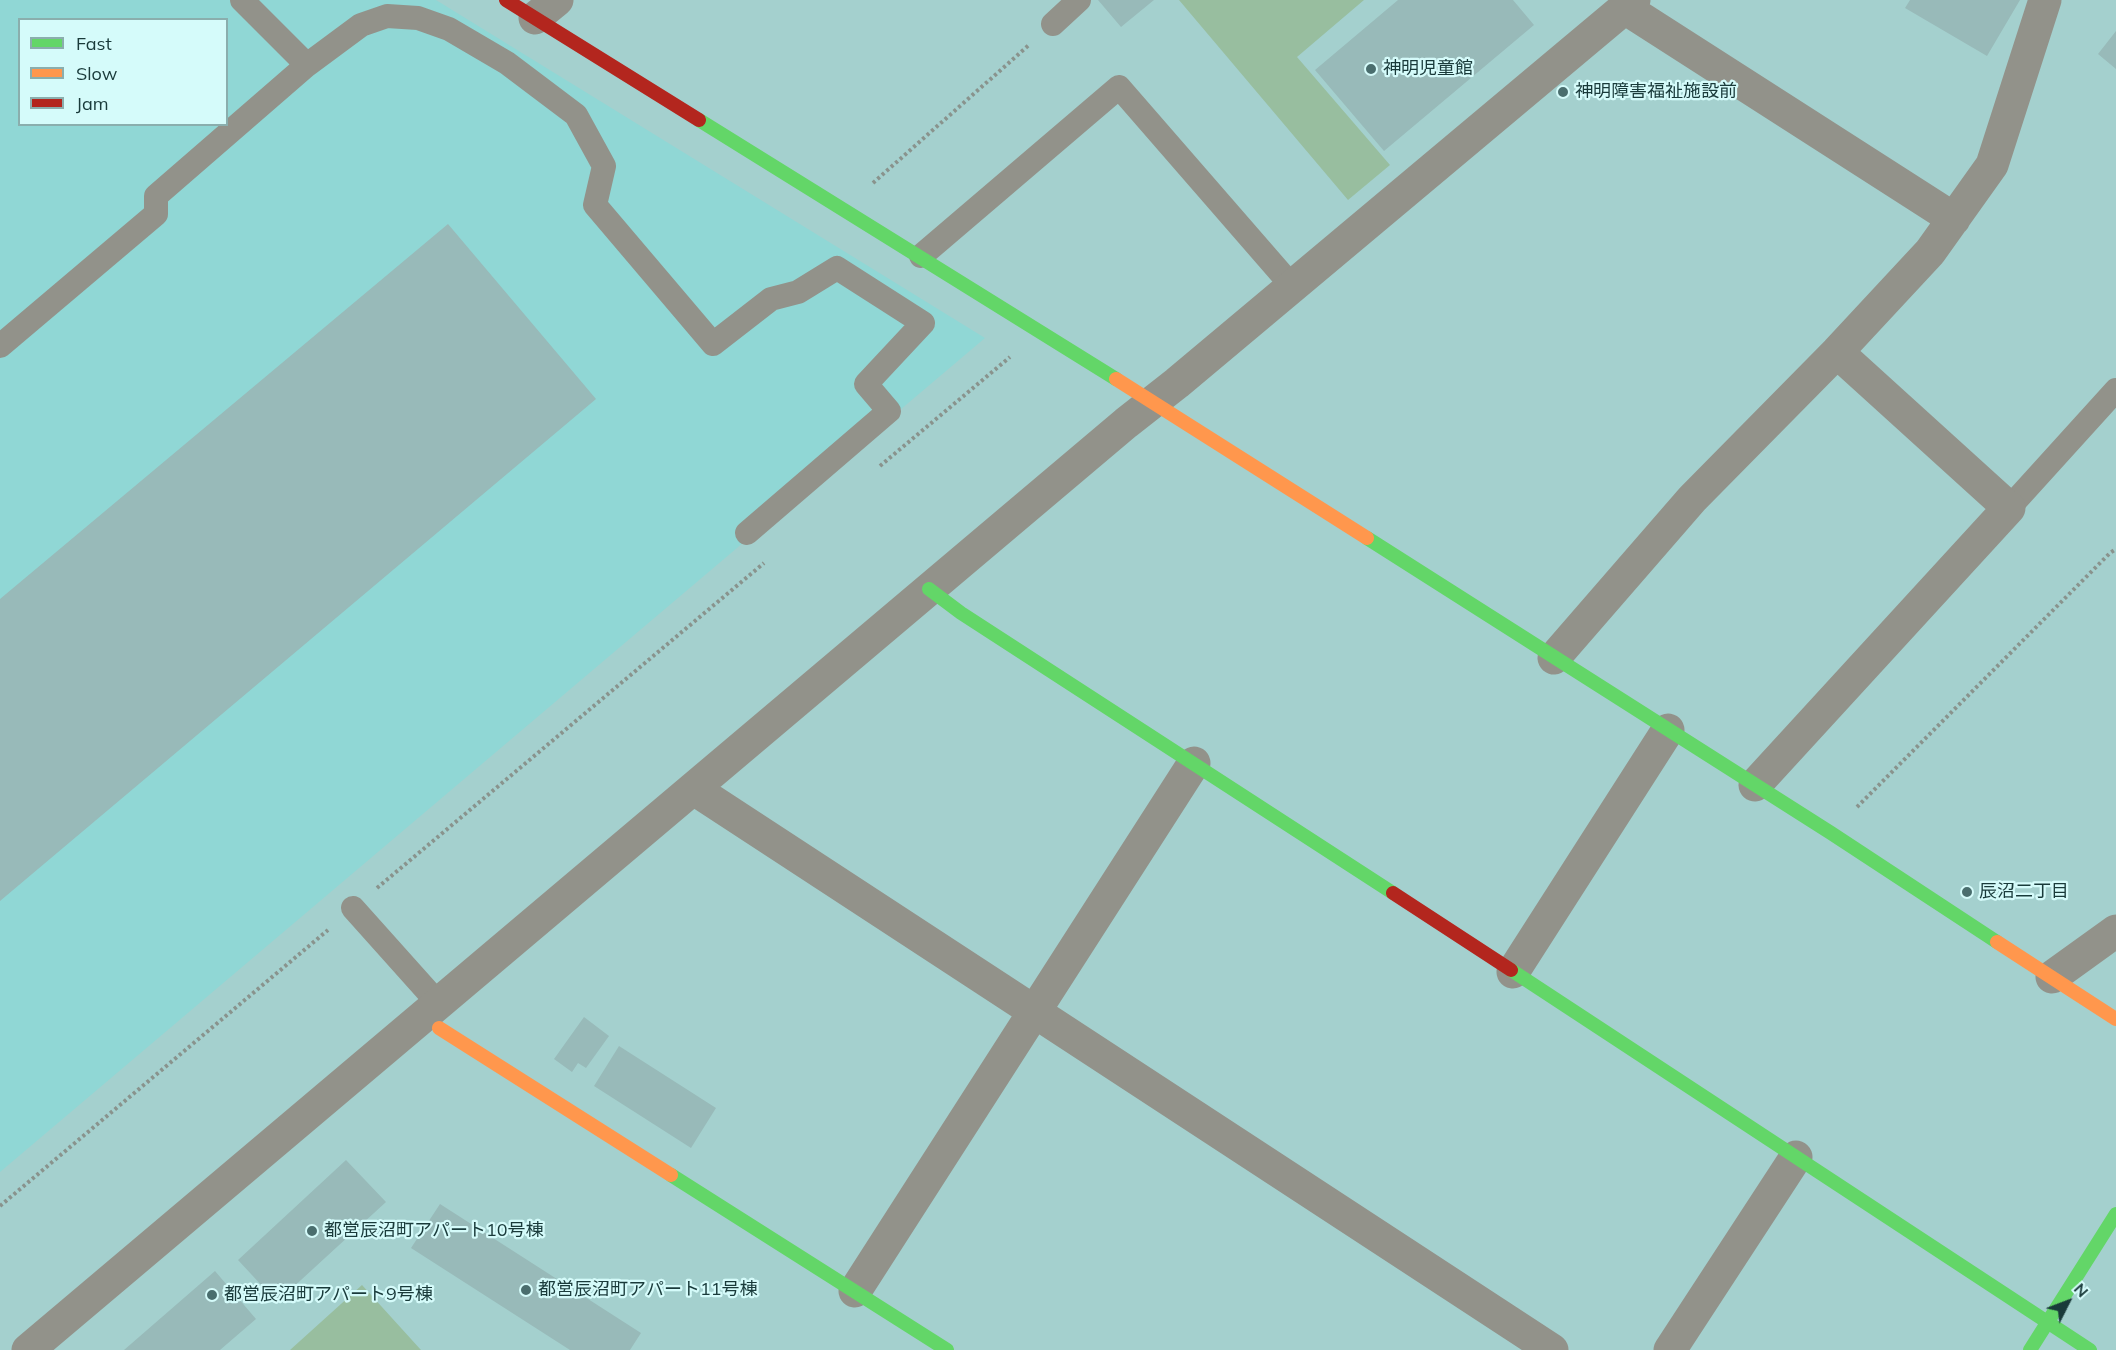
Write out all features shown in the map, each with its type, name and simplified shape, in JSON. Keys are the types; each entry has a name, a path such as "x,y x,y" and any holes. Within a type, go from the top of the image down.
{"street":[{"path":"506,0 546,9 843,210 1041,331 1755,784 2116,1019"},
{"path":"1554,658 1692,500 1837,352 1930,252 1992,165 2045,0"},
{"path":"28,1350 433,1016 929,589 1629,4 1954,219"},
{"path":"1755,784 2009,508 1837,352"},
{"path":"929,589 961,613 2090,1350"},
{"path":"1513,972 1668,730"},
{"path":"855,1292 1194,763"},
{"path":"694,789 1552,1350"},
{"path":"2052,977 2116,931"},
{"path":"433,1016 947,1350"},
{"path":"1670,1350 1796,1157"},
{"path":"2030,1350 2116,1214"}],"lane":[{"path":"242,0 307,65"},
{"path":"1053,24 1079,0"},
{"path":"0,346 156,214 156,196 307,65 361,25 387,16 418,18 449,29 507,63 576,115 604,166 595,205 713,344 771,299 798,292 837,268 923,323 866,384 889,411 747,533"},
{"path":"921,256 1119,87 1292,286"},
{"path":"2009,508 2116,390"},
{"path":"353,908 433,1016"}],"path":[{"path":"843,210 1053,24"},
{"path":"871,473 1041,331"},
{"path":"1831,833 2116,549"},
{"path":"0,1206 771,557"}],"shaded area":[{"path":"0,0 436,0 985,338 0,1172"}],"green space":[{"path":"1179,0 1364,0 1297,57 1390,165 1348,200"},
{"path":"362,1285 421,1350 290,1350"}],"building":[{"path":"1098,0 1154,0 1121,27"},
{"path":"1398,0 1513,0 1534,25 1384,151 1315,70"},
{"path":"1910,0 2020,0 1987,56 1905,8"},
{"path":"2116,31 2116,69 2098,54"},
{"path":"448,224 596,399 0,901 0,599"},
{"path":"584,1017 609,1036 586,1068 578,1063 572,1072 554,1059"},
{"path":"619,1046 716,1108 691,1148 594,1086"},
{"name":"都営辰沼町アパート10号棟","path":"346,1160 386,1202 277,1302 238,1260"},
{"name":"都営辰沼町アパート11号棟","path":"440,1204 641,1333 630,1350 570,1350 411,1248"},
{"name":"都営辰沼町アパート9号棟","path":"215,1271 256,1319 220,1350 124,1350"}],"traffic: fast":[{"path":"699,120 1116,379"},
{"path":"1367,538 1831,833 1997,942"},
{"path":"929,589 961,613 1393,893"},
{"path":"1511,970 2090,1350"},
{"path":"671,1175 947,1350"},
{"path":"2030,1350 2116,1214"}],"traffic: slow":[{"path":"1116,379 1367,538"},
{"path":"1997,942 2116,1019"},
{"path":"439,1028 671,1175"}],"traffic: jam":[{"path":"506,0 699,120"},
{"path":"1393,893 1511,970"}],"place":[{"name":"神明児童館","path":"1371,69"},
{"name":"神明障害福祉施設前","path":"1563,92"},
{"name":"辰沼二丁目","path":"1967,892"},
{"name":"都営辰沼町アパート10号棟","path":"312,1231"},
{"name":"都営辰沼町アパート11号棟","path":"526,1290"},
{"name":"都営辰沼町アパート9号棟","path":"212,1295"}]}
